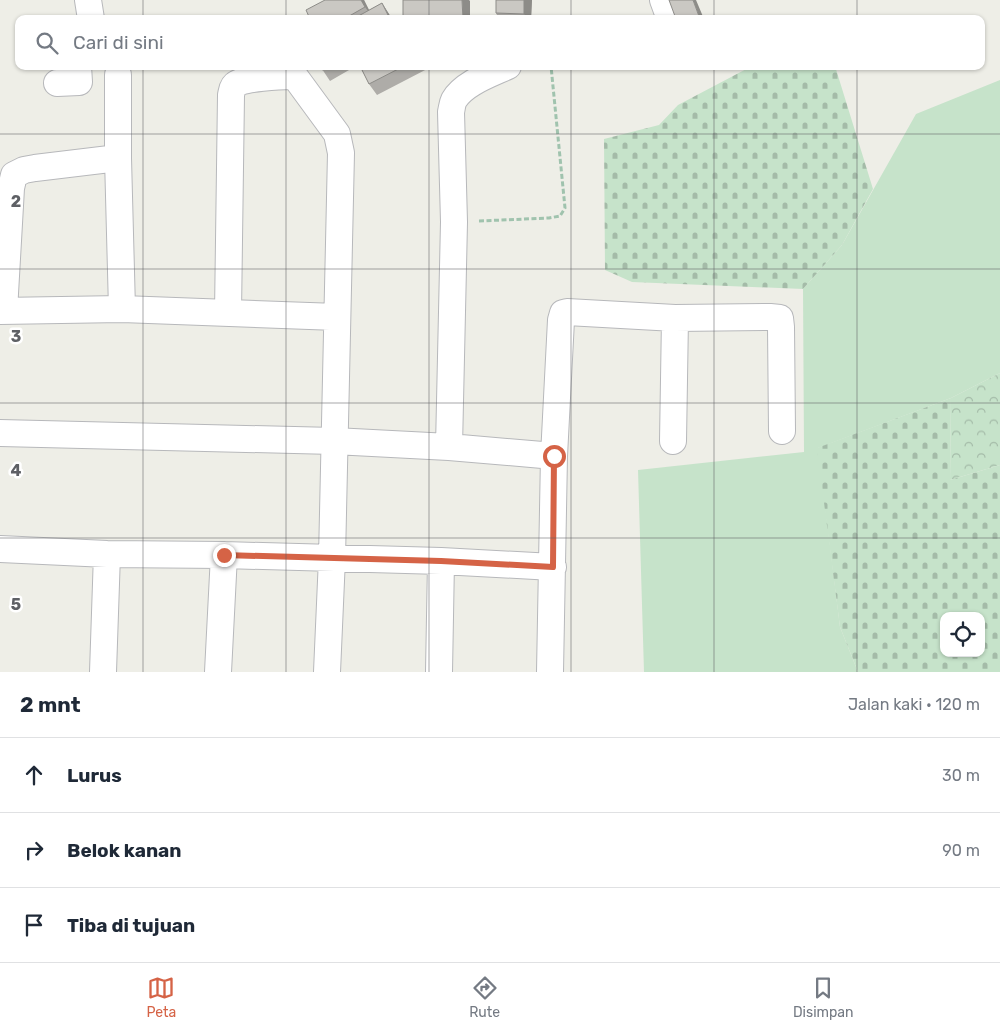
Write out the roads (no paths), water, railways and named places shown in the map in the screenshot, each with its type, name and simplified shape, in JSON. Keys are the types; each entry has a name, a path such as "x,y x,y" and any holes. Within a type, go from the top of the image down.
{"street":[{"path":"88,0 90,15"},
{"path":"663,0 669,15"},
{"path":"57,83 78,82 78,70"},
{"path":"449,447 454,222 451,112 453,102 460,92 470,84 500,70"},
{"path":"118,75 122,310"},
{"path":"228,312 231,105 233,87 235,84 243,81 292,76 296,78 337,134 341,153 332,558 327,672"},
{"path":"118,158 35,168 24,170 14,175 11,188 2,311 122,310 337,317"},
{"path":"550,672 554,456 561,320 563,313 675,318 780,318 782,430"},
{"path":"673,441 675,318"},
{"path":"0,433 334,441 449,447 554,456"},
{"path":"0,549 107,554 441,561 553,567"},
{"path":"103,672 107,554"},
{"path":"218,672 224,555"},
{"path":"439,672 441,561"}]}
